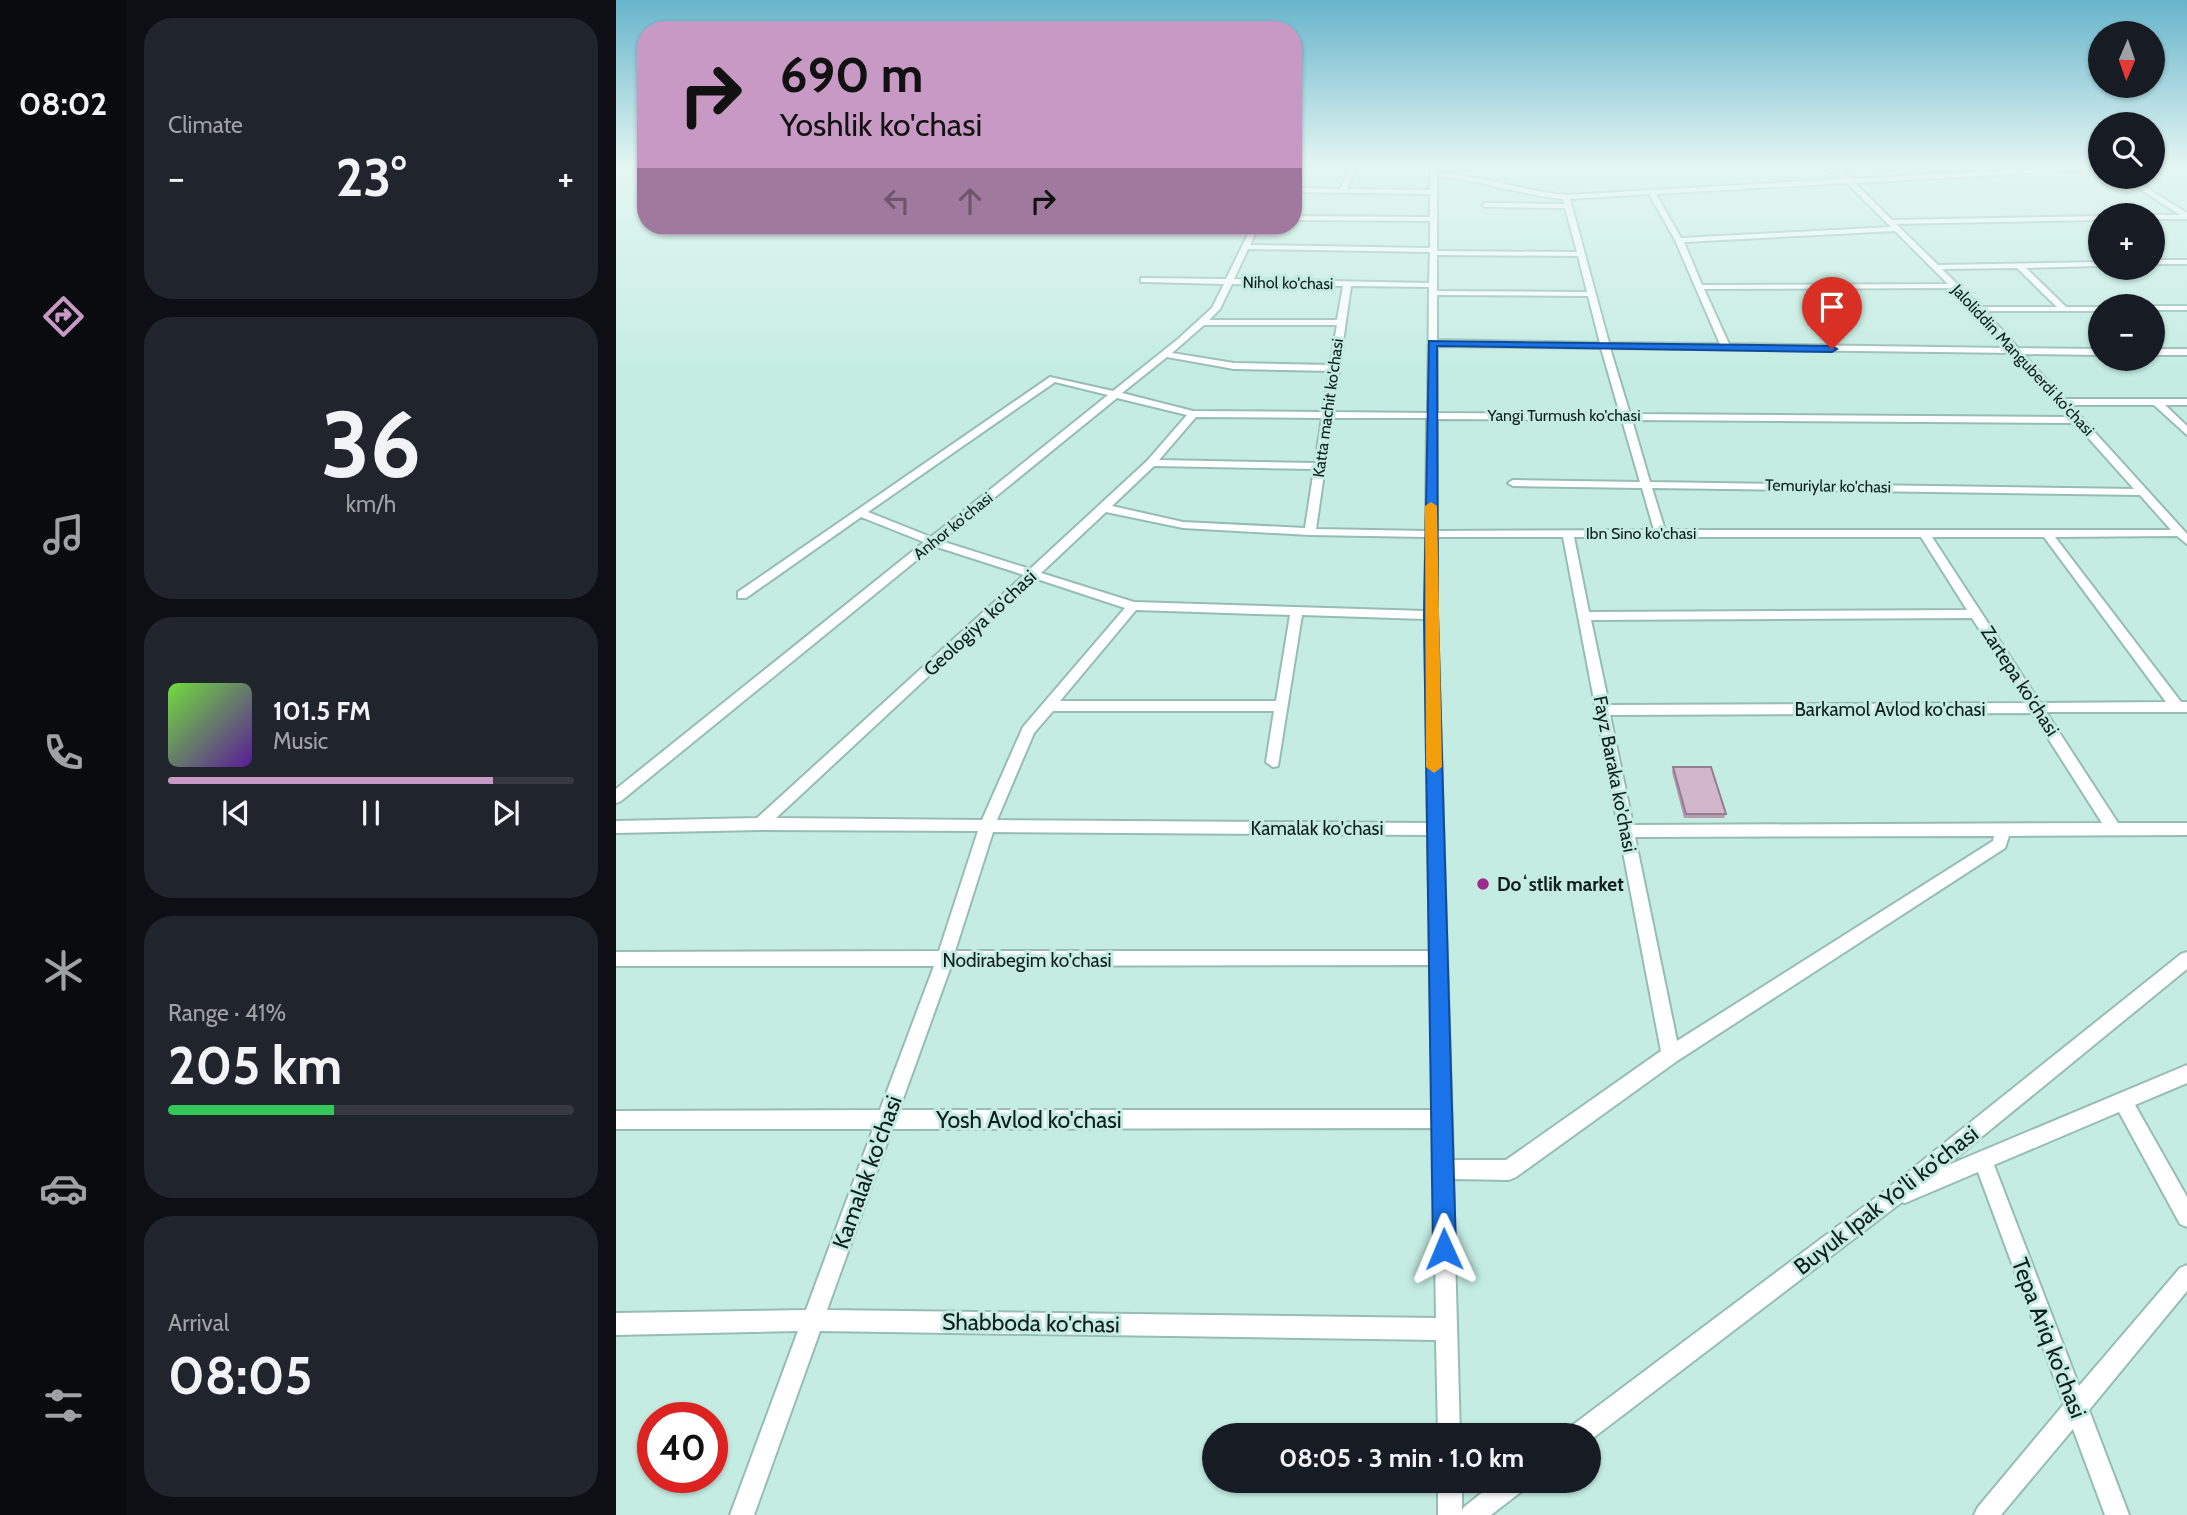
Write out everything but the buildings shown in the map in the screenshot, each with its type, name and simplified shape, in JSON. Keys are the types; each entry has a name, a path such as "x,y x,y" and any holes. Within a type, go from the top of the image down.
{"street":[{"name":"Anhor ko'chasi","path":"616,797 1202,322 1216,309 1251,235"},
{"path":"1433,235 1431,615 1449,1423"},
{"path":"1575,235 1660,533"},
{"path":"1676,235 1727,348"},
{"path":"1679,240 1760,235"},
{"name":"Jaloliddin Manguberdi ko'chasi","path":"1901,235 1978,309 2184,537"},
{"path":"1245,247 1580,254"},
{"path":"2165,262 2187,262"},
{"path":"1936,267 2088,264"},
{"path":"2019,265 2064,309"},
{"name":"Nihol ko'chasi","path":"1144,280 1347,284 1593,294"},
{"name":"Katta machit ko'chasi","path":"1310,532 1347,284"},
{"path":"1699,287 1954,286"},
{"path":"2165,309 2187,308"},
{"path":"1978,309 2088,309"},
{"path":"1202,322 1341,323"},
{"path":"1432,343 2088,352"},
{"path":"2165,352 2187,352"},
{"path":"1165,354 1234,366 1334,369"},
{"name":"Yangi Turmush ko'chasi","path":"860,513 1054,379 1194,414 2079,419"},
{"path":"2064,402 2187,402"},
{"path":"2157,402 2187,432"},
{"name":"Geologiya ko'chasi","path":"760,824 1104,508 1151,463 1194,414"},
{"path":"1151,463 1320,466"},
{"name":"Temuriylar ko'chasi","path":"1513,483 2143,492"},
{"name":"Ibn Sino ko'chasi","path":"1104,508 1183,525 1310,532 2047,533 2184,537"},
{"path":"742,595 860,513 933,542 1133,606 1431,615"},
{"name":"Zartepa ko'chasi","path":"1924,533 2114,830"},
{"name":"Barkamol Avlod ko'chasi","path":"2047,533 2182,707"},
{"name":"Fayz Baraka ko'chasi","path":"1568,534 1671,1055"},
{"name":"Kamalak ko'chasi","path":"742,1515 944,961 987,826 1028,731 1133,606"},
{"path":"1273,762 1297,611"},
{"path":"1583,616 1976,614"},
{"path":"1048,706 1282,706"},
{"name":"Barkamol Avlod ko'chasi","path":"1603,710 2182,707"},
{"name":"Kamalak ko'chasi","path":"616,827 760,824 1436,829"},
{"path":"1626,831 2002,832 2187,829"},
{"path":"1443,1170 1509,1170 1671,1055 2000,844 2002,832"},
{"name":"Nodirabegim ko'chasi","path":"616,959 944,961 1438,958"},
{"name":"Buyuk Ipak Yo'li ko'chasi","path":"1594,1423 1889,1200 2187,959"},
{"path":"1889,1200 2187,1074"},
{"path":"2123,1101 2187,1217"},
{"name":"Yosh Avlod ko'chasi","path":"616,1120 1441,1118"},
{"name":"Tepa Ariq ko'chasi","path":"1983,1160 2117,1515"},
{"path":"1986,1515 2187,1275"},
{"name":"Shabboda ko'chasi","path":"616,1324 814,1320 1446,1329"},
{"path":"1450,1493 1450,1515"},
{"path":"1472,1515 1492,1508 1506,1493"}],"slow traffic":[{"path":"1431,506 1434,767"}],"place":[{"name":"Doʻstlik market","path":"1483,884"}],"route":[{"path":"1444,1249 1431,615 1432,343 1832,349"}]}
